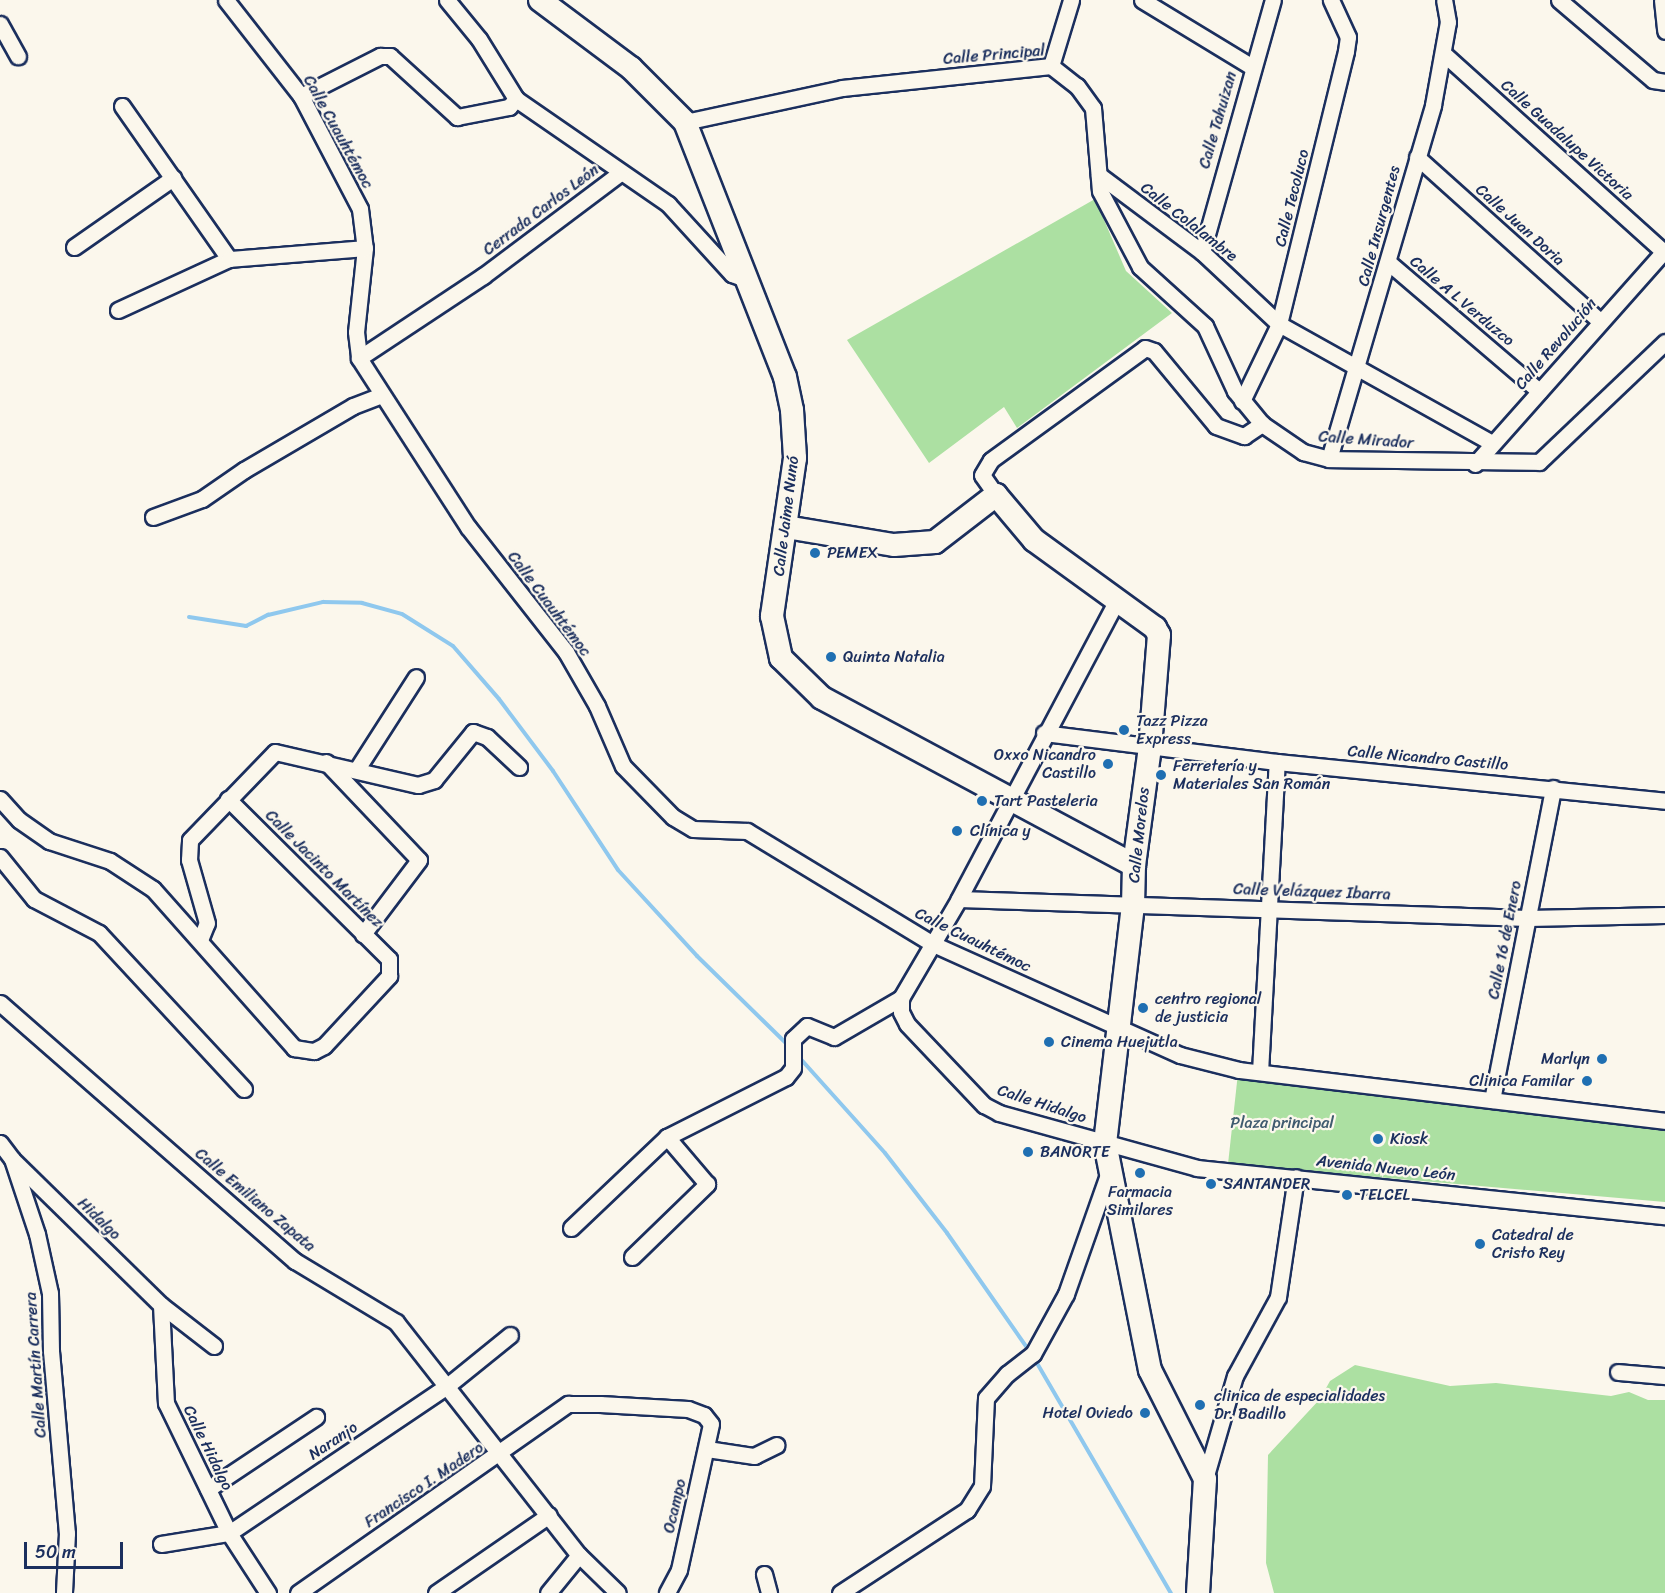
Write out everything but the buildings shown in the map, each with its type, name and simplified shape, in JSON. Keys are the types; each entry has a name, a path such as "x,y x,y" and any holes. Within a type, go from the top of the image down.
{"main road":[{"path":"540,0 631,68 685,122"},
{"name":"Calle Jaime Nunó","path":"685,122 785,376 792,410 795,458 772,615 781,658 799,679 822,698 1011,797 1134,865"},
{"path":"786,527 894,545 935,542 996,495"},
{"name":"Calle Morelos","path":"996,495 1034,540 1116,602 1155,628 1158,635 1150,747 1134,865 1133,905 1105,1143 1141,1311 1150,1370 1205,1479"},
{"path":"1198,1593 1205,1479"}],"street":[{"name":"Calle Cuauhtémoc","path":"226,0 301,96 360,209 365,248 356,332 359,358 468,527 566,652 597,706 623,766 674,817 693,829 747,831 933,944 1119,1030 1180,1055 1260,1072 1665,1121"},
{"path":"447,0 479,39 516,99 668,204 732,274 748,280"},
{"path":"1051,66 1071,0"},
{"path":"1142,0 1252,67"},
{"name":"Calle Tahuizan","path":"1202,252 1252,67 1273,0"},
{"name":"Calle Tecoluco","path":"1242,402 1279,324 1346,51 1348,37 1331,0"},
{"name":"Calle Insurgentes","path":"1329,459 1358,371 1444,54 1448,22 1444,0"},
{"path":"1559,0 1659,81"},
{"path":"1662,0 1665,31"},
{"path":"0,24 18,56"},
{"name":"Calle Guadalupe Victoria","path":"1444,54 1665,252"},
{"path":"301,96 380,56 390,56 457,117 509,107 516,99"},
{"name":"Calle Principal","path":"685,122 842,88 1051,66 1077,86 1093,108 1100,191 1140,267 1164,289"},
{"path":"122,106 230,259"},
{"name":"Calle Juan Doria","path":"1417,157 1600,321"},
{"name":"Cerrada Carlos León","path":"359,358 483,276 620,173"},
{"name":"Calle Colalambre","path":"1099,175 1202,252 1279,324 1358,371 1492,443"},
{"path":"74,247 173,178"},
{"path":"118,310 230,259 365,248"},
{"name":"Calle Revolución","path":"1475,464 1600,321 1665,252"},
{"name":"Calle A L Verduzco","path":"1388,262 1539,391"},
{"name":"Calle Mirador","path":"1164,289 1205,326 1242,402 1262,424 1303,452 1329,459 1475,464 1539,462 1665,342"},
{"path":"996,495 982,475 991,460 1145,348 1154,351 1216,426 1244,436 1262,424"},
{"path":"153,517 202,499 303,435 381,395"},
{"path":"571,1228 667,1137 786,1077 794,1068 793,1039 807,1026 834,1037 901,1005 959,899 1044,733 1116,602"},
{"path":"357,769 416,677"},
{"path":"0,799 19,820 49,841 110,861 153,888 200,939 207,923 189,860 190,840 275,752 418,784 434,780 473,732 487,738 519,767"},
{"name":"Calle Nicandro Castillo","path":"1044,733 1277,762 1665,801"},
{"path":"327,762 419,860 363,934"},
{"path":"1260,1072 1277,762"},
{"name":"Calle 16 de Enero","path":"1492,1100 1552,788"},
{"name":"Calle Jacinto Martínez","path":"200,939 294,1048 314,1052 324,1046 389,976 389,959 228,799"},
{"path":"0,857 34,899 99,933 244,1089"},
{"name":"Calle Velázquez Ibarra","path":"959,899 1528,918 1665,915"},
{"name":"Calle Emiliano Zapata","path":"0,1003 295,1260 396,1322 579,1555 618,1593"},
{"name":"Calle Hidalgo","path":"901,1005 907,1024 984,1105 999,1113 1105,1143"},
{"path":"632,1257 707,1184 667,1137"},
{"name":"Calle Martín Carrera","path":"0,1143 12,1159 37,1234 50,1293 51,1351 67,1533 64,1593"},
{"name":"Avenida Nuevo León","path":"1105,1143 1197,1168 1665,1216"},
{"name":"Hidalgo","path":"12,1159 161,1305 214,1346"},
{"path":"840,1593 967,1510 982,1486 986,1398 1007,1374 1033,1354 1066,1294 1110,1171"},
{"path":"1205,1479 1235,1376 1278,1297 1296,1177"},
{"name":"Calle Hidalgo","path":"161,1305 166,1403 230,1533 268,1593"},
{"name":"Naranjo","path":"161,1544 230,1533 447,1386 510,1335"},
{"path":"1618,1372 1665,1376"},
{"name":"Francisco I. Madero","path":"298,1593 499,1456 568,1404"},
{"name":"Ocampo","path":"568,1404 688,1409 704,1414 711,1424 679,1570 667,1593"},
{"path":"208,1489 316,1417"},
{"path":"707,1449 754,1456 777,1445"},
{"path":"436,1593 549,1515"},
{"path":"548,1593 579,1555"},
{"path":"764,1574 769,1593"}],"green space":[{"path":"1095,199 1126,271 1172,313 1017,428 1004,407 929,463 847,340"},
{"name":"Plaza principal","path":"1238,1073 1665,1122 1665,1202 1228,1164"},
{"path":"1355,1365 1450,1386 1496,1383 1611,1396 1629,1392 1648,1400 1665,1400 1665,1593 1274,1593 1266,1563 1268,1455 1320,1399 1330,1381"}],"waterway":[{"path":"189,617 246,626 268,615 323,602 362,603 402,614 453,646 499,699 553,771 618,870 697,956 789,1046"},
{"path":"798,1056 885,1153 947,1233 1030,1352"},
{"path":"1034,1358 1171,1593"}],"place":[{"name":"PEMEX","path":"815,553"},
{"name":"Quinta Natalia","path":"831,657"},
{"name":"Tazz Pizza Express","path":"1124,730"},
{"name":"Oxxo Nicandro Castillo","path":"1108,764"},
{"name":"Ferretería y Materiales San Román","path":"1161,775"},
{"name":"Tart Pasteleria","path":"982,801"},
{"name":"Clínica y","path":"957,831"},
{"name":"centro regional de justicia","path":"1143,1008"},
{"name":"Cinema Huejutla","path":"1049,1042"},
{"name":"Marlyn","path":"1602,1059"},
{"name":"Clinica Familar","path":"1587,1081"},
{"name":"Kiosk","path":"1378,1139"},
{"name":"BANORTE","path":"1028,1152"},
{"name":"Farmacia Similares","path":"1140,1173"},
{"name":"SANTANDER","path":"1211,1184"},
{"name":"TELCEL","path":"1347,1195"},
{"name":"Catedral de Cristo Rey","path":"1480,1244"},
{"name":"clinica de especialidades Dr. Badillo","path":"1200,1405"},
{"name":"Hotel Oviedo","path":"1145,1413"}]}
